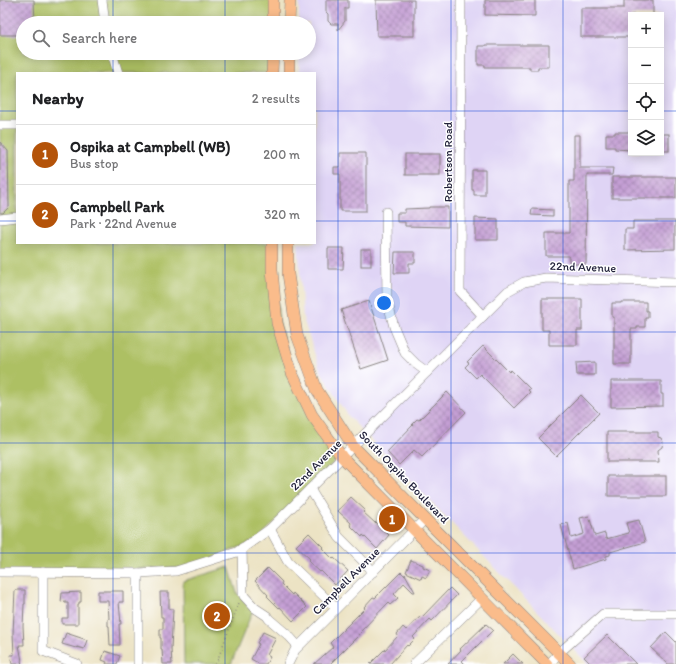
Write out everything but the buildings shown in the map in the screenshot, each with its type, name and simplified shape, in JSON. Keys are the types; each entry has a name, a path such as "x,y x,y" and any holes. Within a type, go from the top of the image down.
{"main road":[{"path":"273,0 273,16"},
{"path":"289,16 290,0"},
{"path":"272,72 273,60"},
{"path":"289,60 289,72"},
{"path":"272,244 272,270 277,323 292,373 312,415 342,457 548,664"},
{"name":"South Ospika Boulevard","path":"288,244 288,274 297,335 317,390 353,446 570,664"}],"street":[{"path":"102,0 104,16"},
{"name":"Robertson Road","path":"461,0 460,291 483,316"},
{"path":"114,60 118,72"},
{"path":"0,125 16,125"},
{"path":"386,212 387,299 394,327 405,353 427,372"},
{"path":"0,219 16,217"},
{"name":"22nd Avenue","path":"0,572 176,571 237,552 270,529 508,291 524,282 546,278 676,282"},
{"path":"310,489 339,537 373,572"},
{"name":"Campbell Avenue","path":"288,664 298,646 425,518"},
{"path":"270,529 288,562 336,608"},
{"path":"242,548 242,594 255,608 267,616 298,646"},
{"path":"43,572 43,652 77,664"},
{"path":"138,572 138,664"},
{"path":"414,664 482,598"},
{"path":"548,664 603,614 676,614"}],"path":[{"path":"216,664 236,614 242,594"}],"shaded area":[{"path":"299,0 676,0 676,664 588,664 349,417 320,370 303,318 298,244 316,244 316,72 299,72 299,60 316,60 316,16 299,16"}],"green space":[{"path":"0,0 272,0 272,16 16,16 16,60 272,60 272,72 16,72 16,244 273,244 279,320 291,372 340,456 257,540 189,568 0,572"},
{"path":"229,567 237,593 253,610 231,664 184,664 183,581"}],"place":[{"name":"Ospika at Campbell (WB)","path":"392,519"},
{"name":"Campbell Park","path":"217,616"}]}
